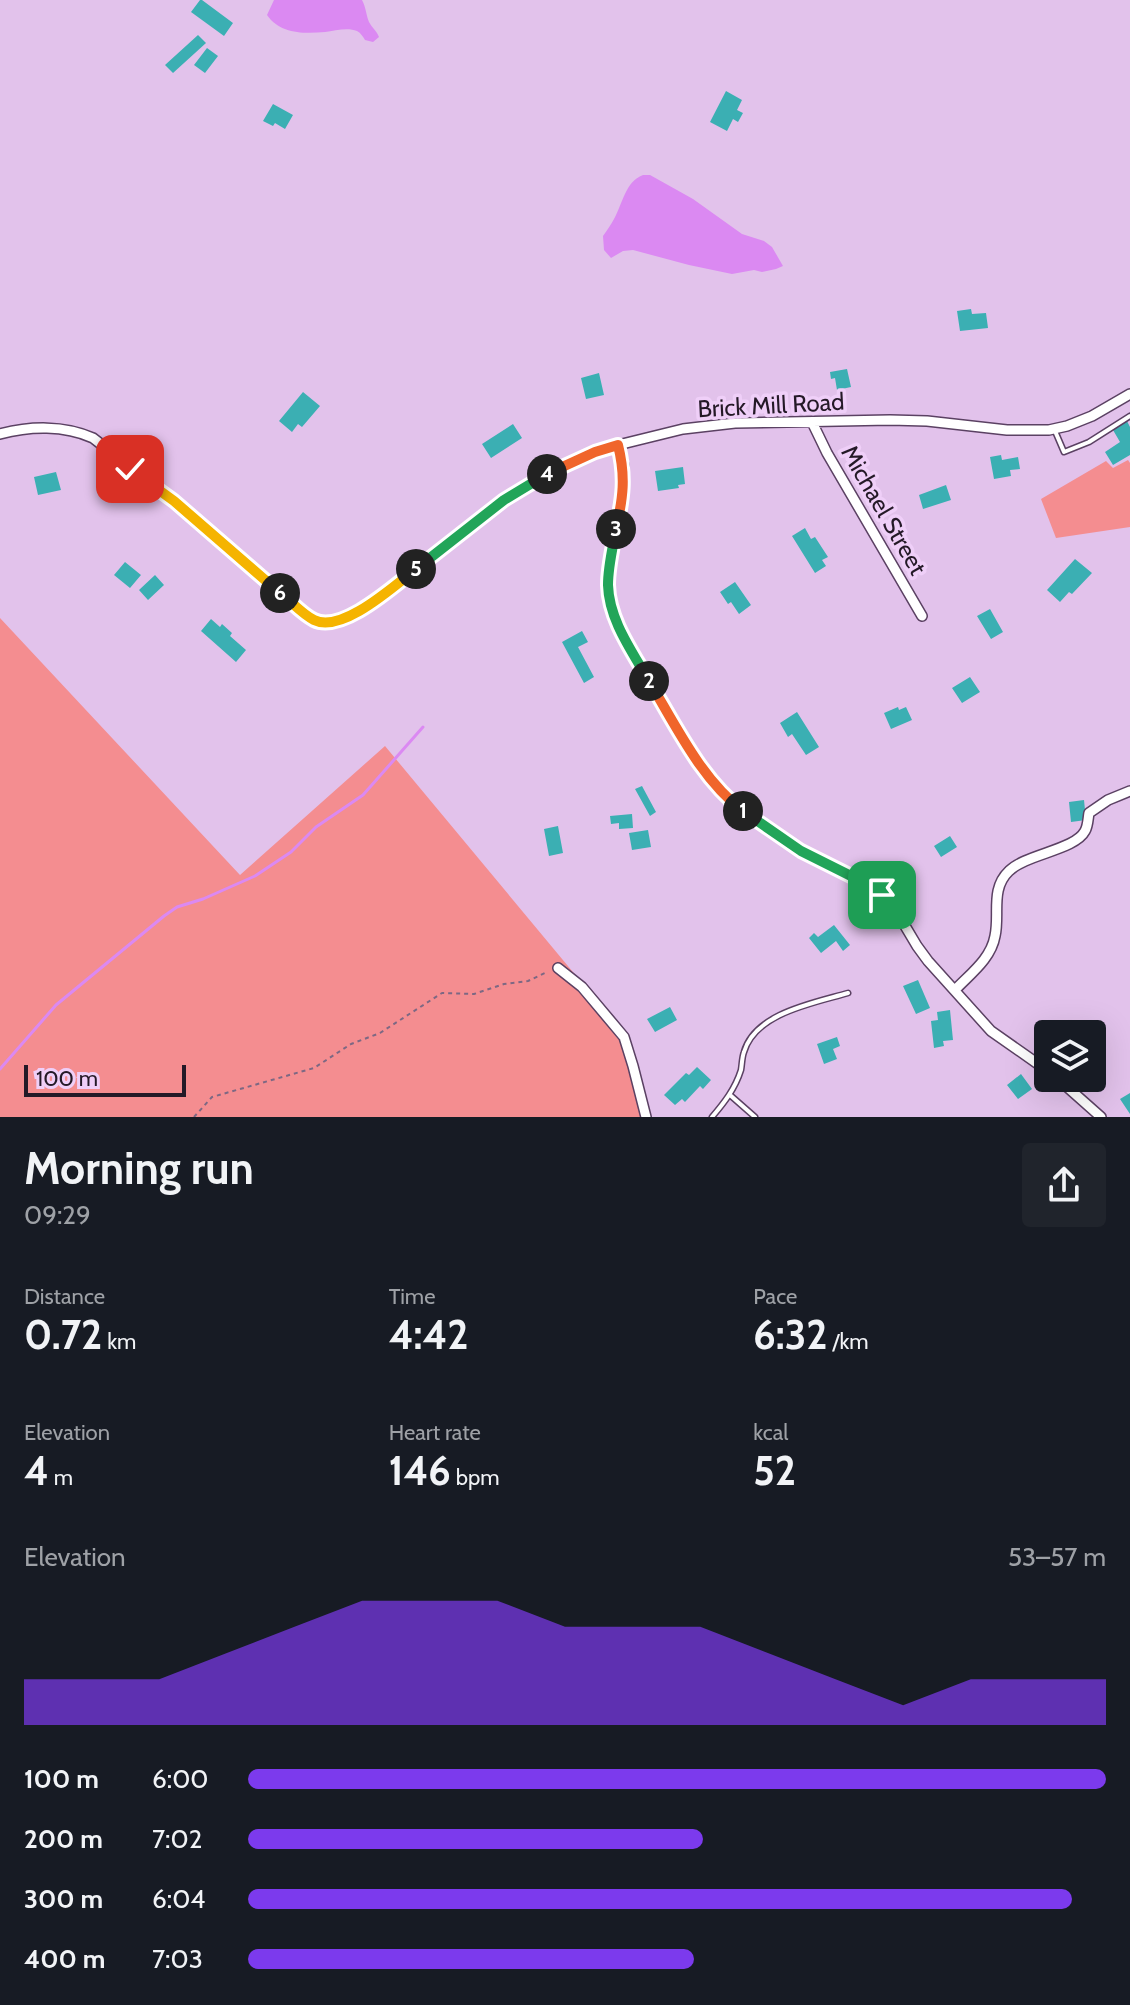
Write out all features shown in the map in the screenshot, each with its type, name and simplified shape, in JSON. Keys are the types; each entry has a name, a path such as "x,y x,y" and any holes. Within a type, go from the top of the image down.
{"street":[{"name":"Brick Mill Road","path":"0,434 23,428 79,432 93,438 174,501 313,620 322,623 339,621 378,598 504,500 544,475 618,445 683,429 735,423 902,420 1007,430 1054,429 1092,416 1130,394"},
{"name":"Michael Street","path":"812,422 922,616"},
{"path":"618,445 624,466 624,483 608,582 610,603 620,631 703,768 735,805 801,851 853,877 892,904 917,946 991,1031 1034,1061"},
{"path":"955,990 987,958 995,937 997,892 1007,872 1023,861 1077,840 1085,831 1089,813 1108,800 1130,791"},
{"path":"558,968 582,987 624,1037 646,1117"},
{"path":"1073,1092 1101,1117"}],"lane":[{"path":"1054,429 1064,452 1089,442 1130,416"},
{"path":"712,1117 728,1100 741,1070 744,1050 761,1027 781,1013 848,993"},
{"path":"730,1095 755,1117"}],"path":[{"path":"194,1117 212,1097 314,1068 351,1044 380,1033 442,993 474,994 504,984 528,981 558,968"}],"shaded area":[{"path":"274,0 362,0 369,22 379,37 373,42 365,40 353,30 309,33 286,29 267,15"},
{"path":"643,175 650,175 693,199 742,234 764,241 772,247 783,266 762,272 754,270 732,274 633,250 623,251 611,258 604,250 603,236 628,188"},
{"path":"1128,460 1130,527 1056,538 1041,499 1106,461 1113,468"},
{"path":"0,618 240,875 385,746 617,1025 641,1117 0,1117"}],"building":[{"path":"200,0 233,23 224,36 191,12"},
{"path":"198,35 206,43 173,73 165,65"},
{"path":"207,48 218,56 205,73 194,65"},
{"path":"726,91 742,100 737,110 743,113 738,122 733,119 727,131 710,122"},
{"path":"273,104 293,115 285,129 263,121"},
{"path":"971,309 972,314 986,313 988,328 960,331 957,311"},
{"path":"847,369 851,387 837,390 835,378 831,379 830,372"},
{"path":"599,373 604,395 586,399 581,378"},
{"path":"303,392 320,406 302,427 298,424 292,432 279,421"},
{"path":"1127,421 1130,427 1130,455 1113,465 1105,452 1120,442 1113,430"},
{"path":"513,424 522,438 491,458 482,444"},
{"path":"1001,455 1002,460 1018,457 1020,469 1010,470 1011,476 994,479 990,457"},
{"path":"683,467 685,484 658,491 655,471"},
{"path":"56,472 61,490 38,495 34,477"},
{"path":"946,485 951,500 923,509 919,495"},
{"path":"805,528 828,557 822,560 826,566 815,573 792,536"},
{"path":"1075,559 1092,573 1060,602 1047,590"},
{"path":"125,562 141,575 130,588 114,575"},
{"path":"155,575 164,585 148,600 139,590"},
{"path":"735,582 751,605 739,614 720,592"},
{"path":"990,609 1003,632 991,639 977,616"},
{"path":"211,619 220,627 222,624 246,650 236,662 201,631"},
{"path":"582,631 588,642 578,647 594,677 584,683 562,642"},
{"path":"970,677 980,692 962,703 952,688"},
{"path":"898,707 899,710 906,707 912,720 891,729 884,713"},
{"path":"797,712 819,747 806,755 792,734 788,737 780,723"},
{"path":"642,786 656,812 650,816 635,789"},
{"path":"1084,800 1086,820 1071,822 1069,802"},
{"path":"632,814 633,828 619,829 619,823 611,824 610,816"},
{"path":"558,826 563,853 549,856 544,829"},
{"path":"648,830 651,847 632,850 629,833"},
{"path":"950,836 957,847 941,857 934,846"},
{"path":"834,925 850,945 843,951 836,941 821,953 809,938 814,933 818,937"},
{"path":"918,980 930,1008 916,1014 903,986"},
{"path":"670,1007 677,1020 655,1032 647,1019"},
{"path":"950,1010 953,1040 943,1041 944,1046 934,1048 931,1021 938,1020 937,1012"},
{"path":"837,1037 840,1046 833,1049 837,1059 824,1064 817,1044"},
{"path":"697,1067 711,1080 703,1089 700,1086 685,1102 682,1099 675,1105 664,1095 686,1073 689,1075"},
{"path":"1021,1074 1032,1089 1018,1099 1007,1085"},
{"path":"1130,1093 1130,1114 1120,1099"}],"waterway":[{"path":"0,1069 56,1005 164,916 177,907 255,876 291,852 316,827 363,795 423,727"}],"route":[{"path":"130,469 174,501 313,620 322,623 339,621 378,598 504,500 544,475 618,445 624,466 624,483 608,582 612,611 620,631 682,736 727,799 801,851 882,895"}]}
